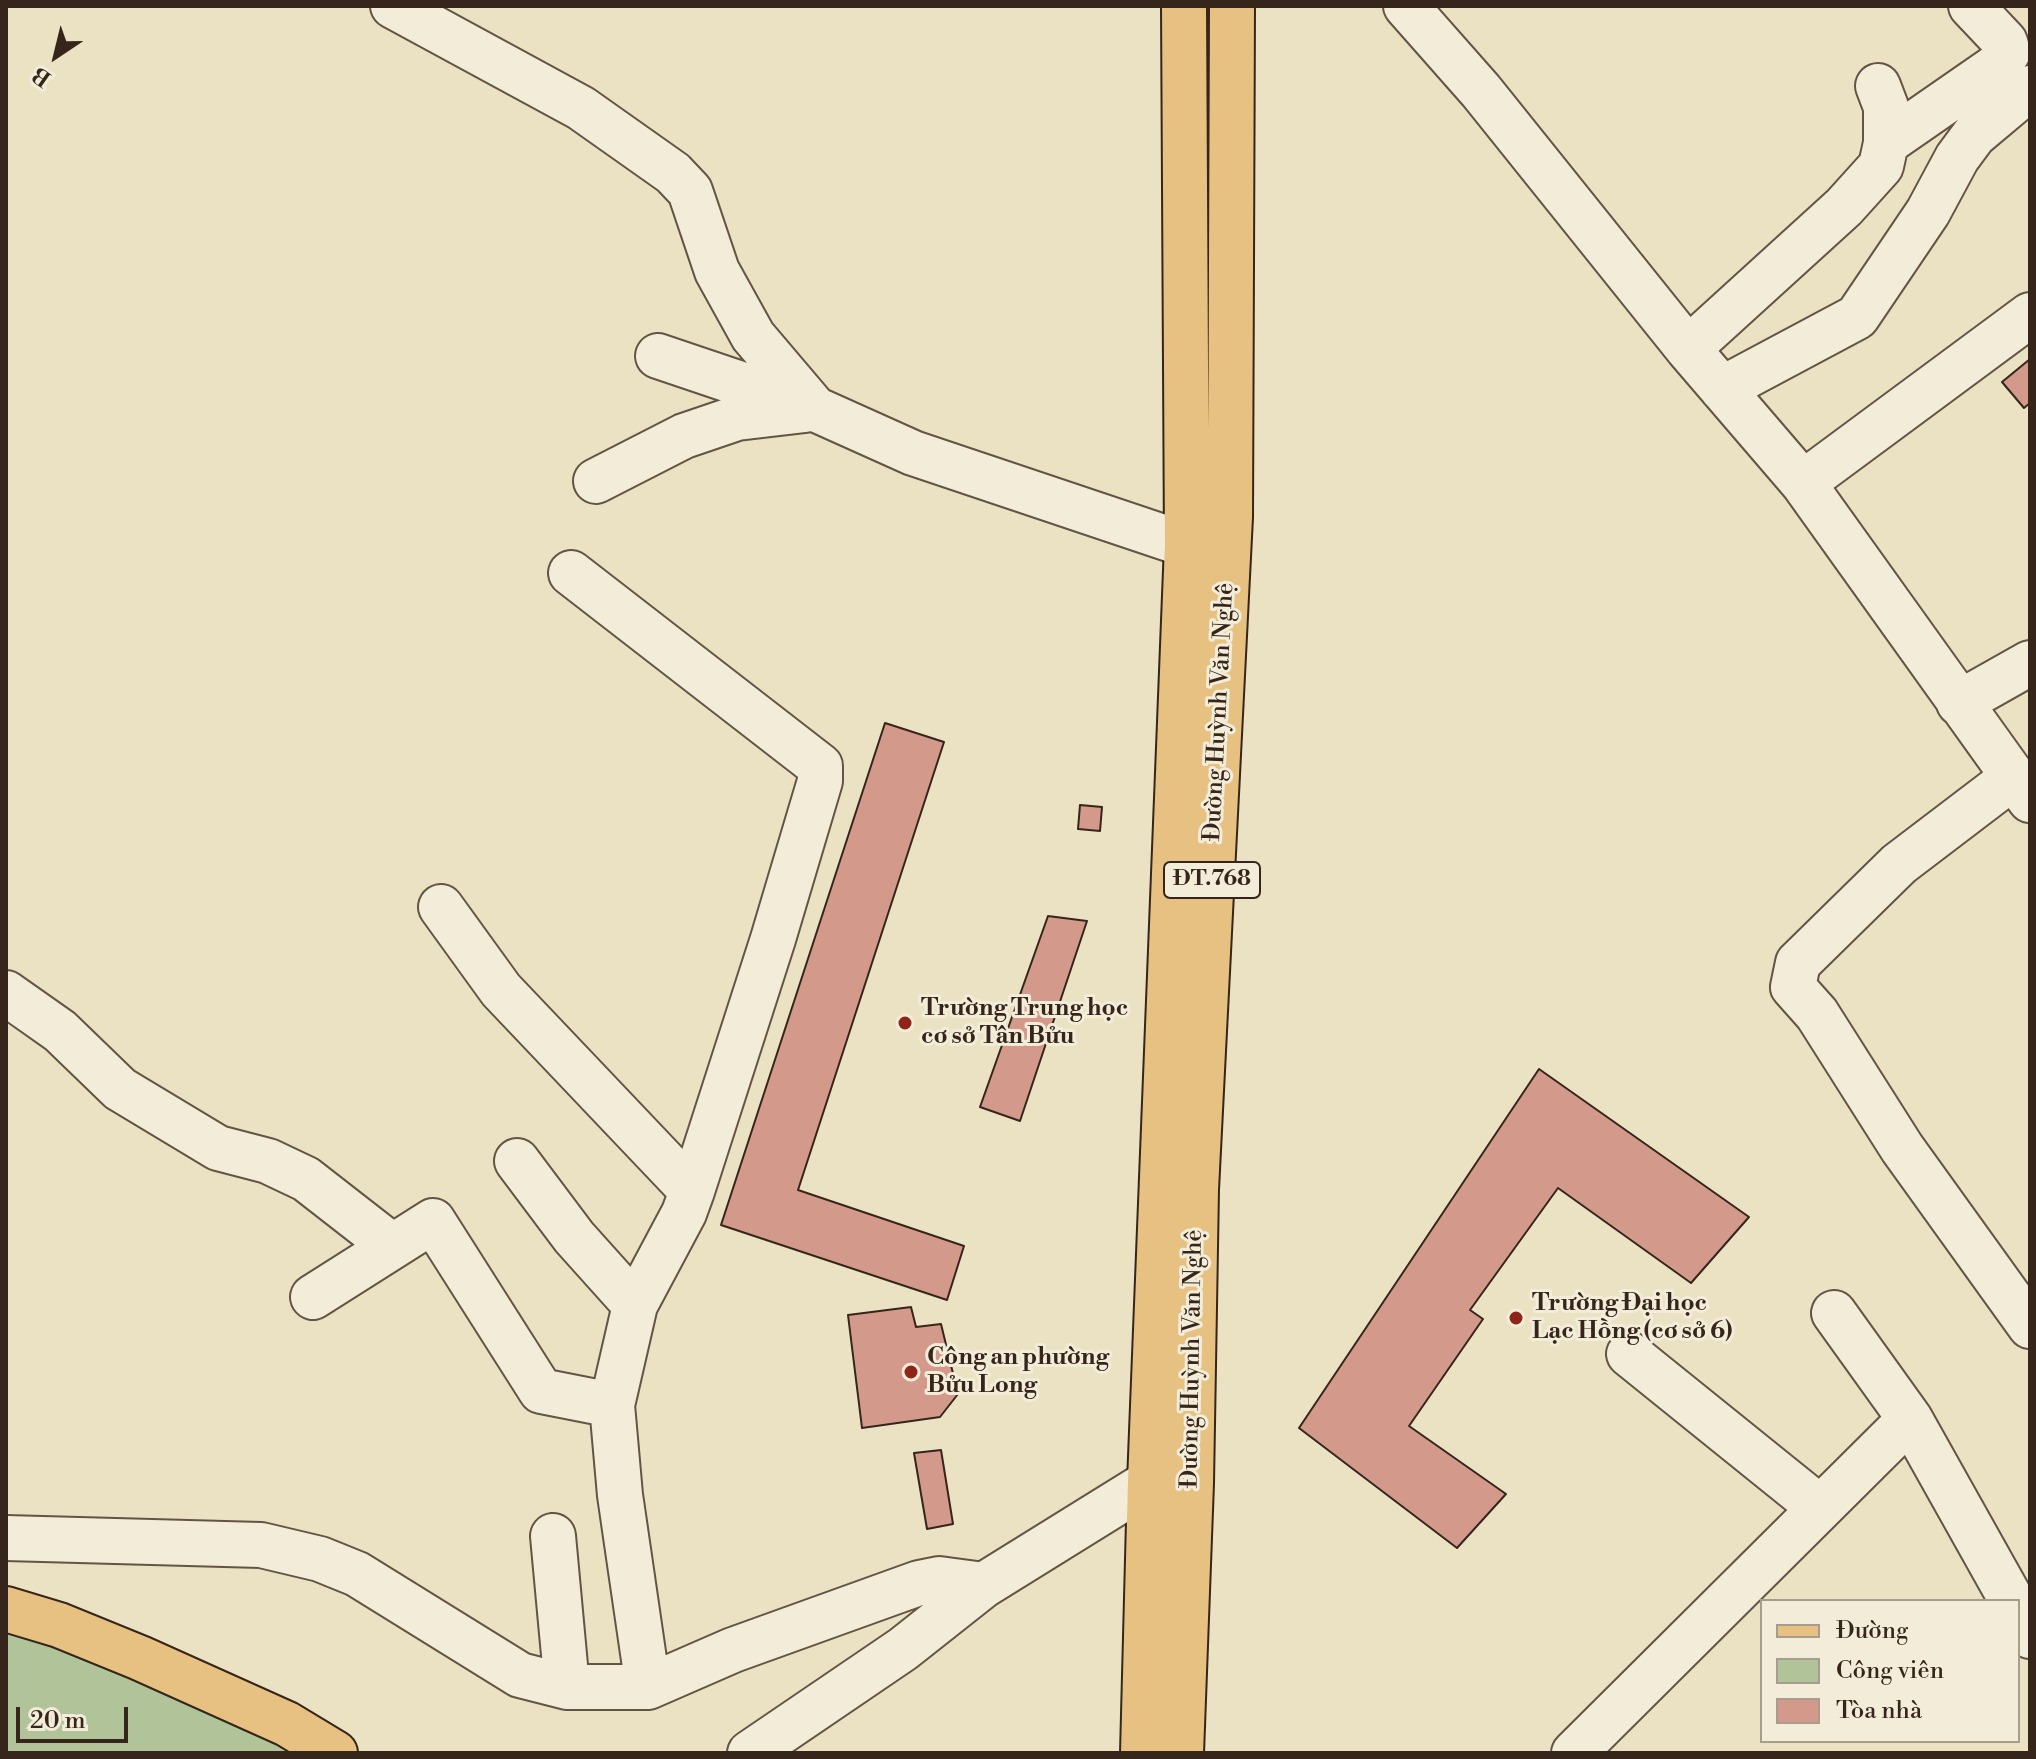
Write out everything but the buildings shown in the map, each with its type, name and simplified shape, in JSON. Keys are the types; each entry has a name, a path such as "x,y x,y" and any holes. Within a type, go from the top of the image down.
{"main road":[{"name":"Đường Huỳnh Văn Nghệ","path":"1181,1753 1170,1482 1187,545 1184,6"},
{"name":"Đường Huỳnh Văn Nghệ","path":"1143,1753 1196,1189 1230,517 1232,6"},
{"path":"6,1609 59,1625 140,1658 287,1724 335,1753"}],"street":[{"path":"393,6 581,108 673,173 690,191 717,271 753,336 815,409"},
{"path":"1406,6 1481,91 1688,349 1803,483 2021,789 1899,864 1798,963 1793,987 1817,1014 1902,1148 2030,1326"},
{"path":"1886,143 2000,64 2008,52 2005,42 1971,6"},
{"path":"1688,349 1844,207 1881,166 1886,143 1886,107 1878,86"},
{"path":"1722,389 1836,331 1857,317 1928,212 1957,158 1974,135 2030,88"},
{"path":"1803,483 2030,315"},
{"path":"658,356 815,409 913,453 1187,545"},
{"path":"596,481 697,431 737,418 815,409"},
{"path":"571,573 820,766 820,781 778,925 692,1191 684,1213 635,1305 612,1405 618,1482 648,1687"},
{"path":"1959,703 2030,663"},
{"path":"441,907 501,990 692,1191"},
{"path":"6,993 60,1031 120,1089 218,1148 268,1161 306,1179 392,1246"},
{"path":"517,1161 574,1237 635,1305"},
{"path":"313,1297 433,1221 541,1391 612,1405"},
{"path":"1834,1313 1910,1419 2011,1599"},
{"path":"1629,1354 1820,1508"},
{"path":"1574,1753 1910,1419"},
{"path":"750,1753 903,1649 984,1585 1170,1482"},
{"path":"553,1536 567,1687"},
{"path":"6,1538 261,1545 320,1559 357,1574 520,1675 567,1687 648,1687 733,1650 919,1583 939,1579 984,1585"},
{"path":"2020,1615 2030,1636"}],"green space":[{"path":"6,1633 57,1647 127,1675 295,1753 6,1753"}],"place":[{"name":"Trường Trung học cơ sở Tân Bửu","path":"905,1023"},
{"name":"Trường Đại học Lạc Hồng (cơ sở 6)","path":"1516,1318"},
{"name":"Công an phường Bửu Long","path":"911,1372"}]}
